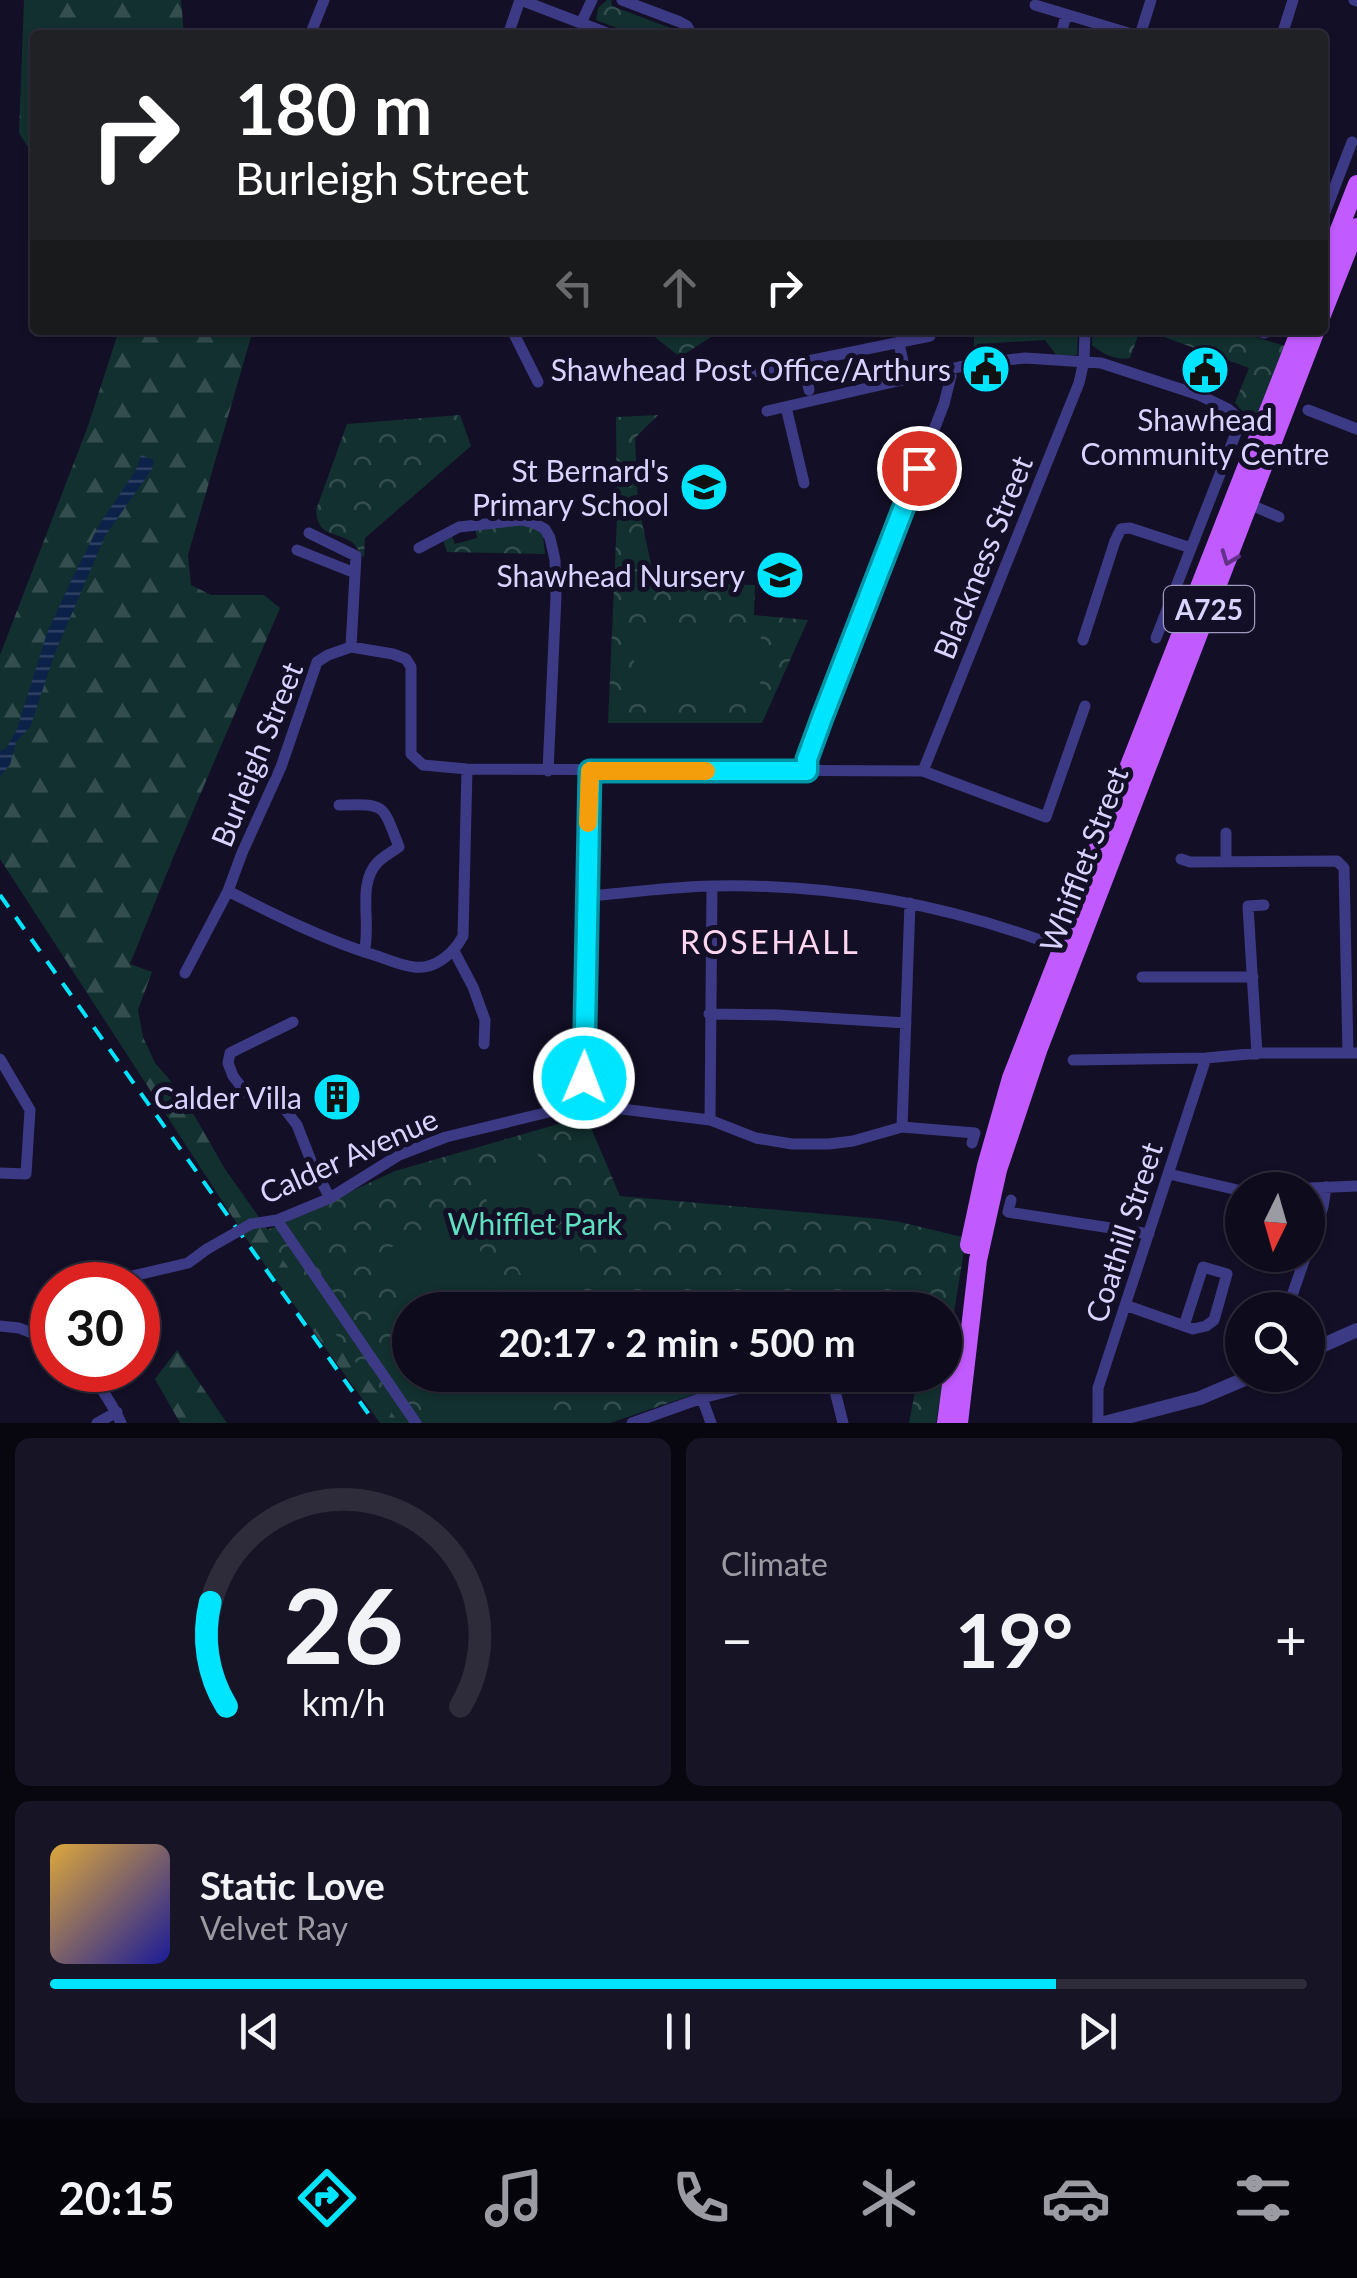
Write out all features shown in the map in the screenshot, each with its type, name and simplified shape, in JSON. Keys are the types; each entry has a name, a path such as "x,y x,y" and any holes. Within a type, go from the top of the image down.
{"main road":[{"path":"1328,257 1357,184"},
{"path":"1328,300 1357,228"},
{"name":"Whifflet Street","path":"960,1423 978,1260 998,1170 1104,832 1306,335"},
{"name":"Whifflet Street","path":"946,1423 968,1253 986,1166 1011,1078 1069,950 1249,504 1294,367"}],"street":[{"path":"312,30 324,0"},
{"path":"510,30 521,0 599,30"},
{"path":"581,23 592,0"},
{"path":"622,0 680,22 689,30"},
{"path":"1140,30 1151,0"},
{"path":"1284,30 1293,0"},
{"path":"1035,5 1120,30"},
{"path":"1062,30 1066,15"},
{"path":"1328,204 1352,142"},
{"path":"514,335 538,382"},
{"name":"Blackness Street","path":"923,771 1079,383 1086,335"},
{"path":"744,374 930,336"},
{"path":"899,344 907,379"},
{"path":"766,411 950,368 1025,358 1101,362 1199,395 1228,409 1241,420 1156,638"},
{"path":"804,362 809,390"},
{"path":"807,771 807,759 828,701 944,404 950,368"},
{"path":"786,406 804,483"},
{"path":"1308,410 1357,429"},
{"path":"1249,504 1279,517"},
{"path":"418,548 459,527 521,520 545,528 555,560 556,596 548,770"},
{"path":"1084,640 1121,529 1130,528 1191,548"},
{"path":"309,533 356,556 351,647 393,654 406,659 412,667 411,754 423,765 590,771 923,771 1046,817 1085,706"},
{"path":"297,550 354,573"},
{"name":"Burleigh Street","path":"185,973 228,891 282,767 317,662 351,647"},
{"path":"228,891 364,952 417,968 443,960 463,936 467,769"},
{"path":"582,1104 590,771"},
{"path":"339,805 375,804 384,810 399,846 377,862 368,878 364,952"},
{"path":"1226,833 1226,861"},
{"path":"1073,1060 1352,1053 1344,868 1337,860 1181,859"},
{"path":"587,896 712,886 842,892 910,903 997,925 1069,950"},
{"path":"710,1120 712,886"},
{"path":"902,1127 910,903"},
{"path":"1257,1054 1248,906 1264,905"},
{"path":"454,951 486,1020 484,1044"},
{"path":"1142,978 1253,978"},
{"path":"710,1014 778,1014 906,1023"},
{"path":"293,1022 230,1053 228,1062 232,1076 246,1093 284,1108 291,1116 330,1198"},
{"name":"Coathill Street","path":"1101,1423 1098,1388 1206,1058"},
{"path":"0,1059 30,1110 26,1174 0,1173"},
{"name":"Calder Avenue","path":"160,1270 188,1263 251,1224 277,1220 330,1198 399,1156 446,1137 582,1104 710,1120 756,1138 792,1144 853,1141 902,1127 974,1133 972,1143"},
{"path":"1169,1174 1225,1187"},
{"path":"1325,1194 1326,1188 1357,1186"},
{"path":"1011,1200 1008,1212 1150,1234"},
{"path":"277,1220 416,1423"},
{"path":"1124,1305 1184,1326 1193,1329 1200,1328 1214,1320 1227,1274 1203,1267 1184,1326"},
{"path":"0,1326 30,1332"},
{"path":"1325,1344 1357,1330"},
{"path":"1101,1423 1200,1398 1225,1387"},
{"path":"96,1423 119,1417 103,1392"},
{"path":"632,1423 725,1392"},
{"path":"835,1392 843,1423"},
{"path":"702,1398 711,1423"}],"green space":[{"path":"24,0 181,0 184,30 30,30 30,150 19,133"},
{"path":"611,0 612,6 676,30 622,30 596,20 598,8"},
{"path":"117,335 252,335 188,555 191,585 211,595 264,595 280,608 130,964 152,972 138,1010 143,1037 155,1063 404,1423 380,1423 252,1247 0,859 0,655 88,426"},
{"path":"652,335 714,335 680,357"},
{"path":"974,335 1078,335 1077,355 1057,356 1045,340 977,344 974,357"},
{"path":"1093,335 1138,335 1130,358 1110,356 1092,345"},
{"path":"1159,335 1249,335 1285,346 1258,419 1248,417 1235,403 1249,368"},
{"path":"460,415 471,446 365,538 364,558 353,543 320,526 316,510 347,424"},
{"path":"658,415 635,438 638,504 655,582 755,585 754,615 808,620 762,723 608,723 617,518 616,417"},
{"path":"533,525 543,535 545,554 447,552 443,540 452,536 455,544 477,538 475,527"},
{"path":"634,625 761,626 760,692 634,691"},
{"name":"Whifflet Park","path":"586,1116 620,1196 880,1219 966,1238 957,1292 392,1292 392,1392 701,1392 610,1423 399,1423 263,1232 395,1171"},
{"path":"537,1153 563,1214 504,1238 478,1181"},
{"path":"463,1214 500,1292 395,1292 377,1254"},
{"path":"569,1225 595,1283 575,1292 529,1292 510,1251"},
{"path":"177,1350 227,1423 180,1423 160,1388 160,1372"},
{"path":"472,1392 534,1392 542,1414 520,1423 454,1423 446,1402"},
{"path":"915,1392 941,1392 936,1423 909,1423"}],"water":[{"path":"141,455 154,460 152,469 105,536 55,653 30,727 16,742 10,765 0,776 0,751 16,732 47,633 99,525 136,470"}],"railway":[{"path":"0,895 375,1423"}],"slow traffic":[{"path":"588,823 590,771 706,771"}],"place":[{"name":"Shawhead Post Office/Arthurs","path":"986,369"},
{"name":"Shawhead Community Centre","path":"1205,370"},
{"name":"St Bernard's Primary School","path":"704,487"},
{"name":"Shawhead Nursery","path":"780,575"},
{"name":"Calder Villa","path":"337,1097"}],"district":[{"name":"ROSEHALL","path":"770,941"}],"route":[{"path":"584,1078 590,771 807,771 807,759 822,718 919,468"}]}
